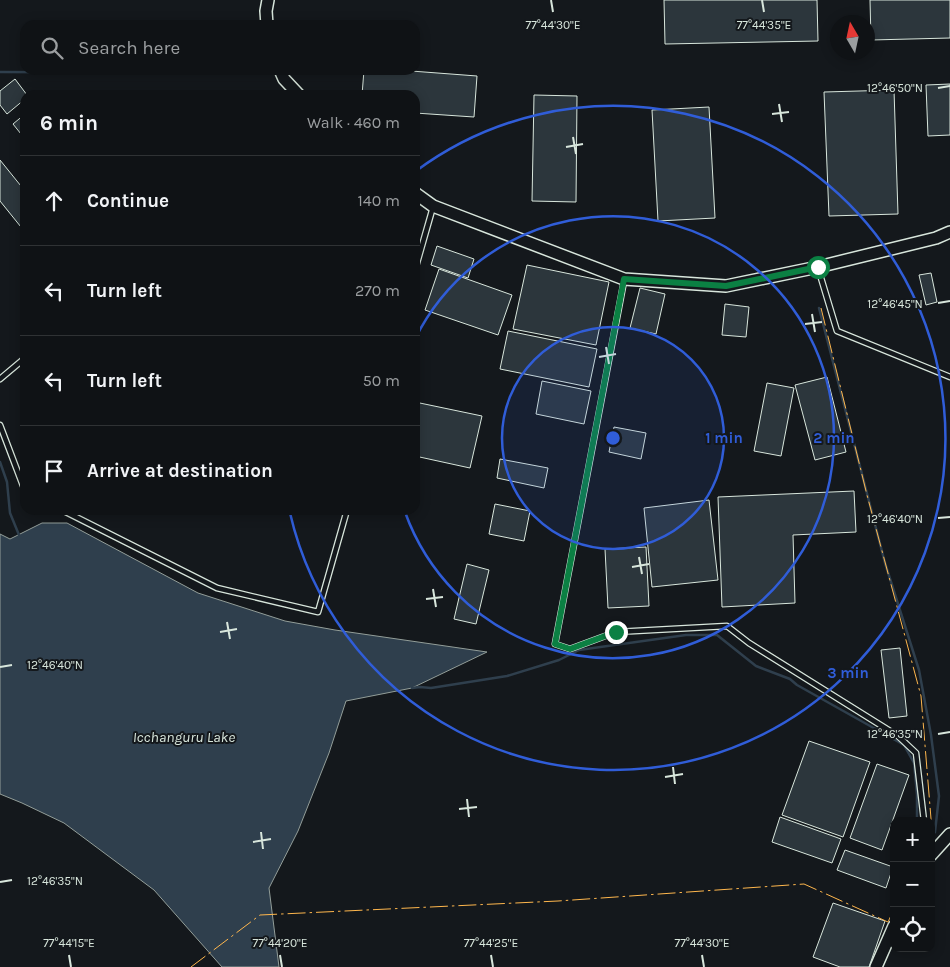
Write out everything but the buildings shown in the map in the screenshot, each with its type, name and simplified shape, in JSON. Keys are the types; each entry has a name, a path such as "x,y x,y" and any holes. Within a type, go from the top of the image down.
{"street":[{"path":"267,20 268,0"},
{"path":"282,75 294,90"},
{"path":"420,197 433,206 624,279 726,286 818,267 936,238 950,232"},
{"path":"935,851 950,834"},
{"path":"876,967 890,935"}],"lane":[{"path":"420,252 433,206"},
{"path":"818,267 837,332 950,377"},
{"path":"624,279 555,644 570,649 616,632 727,626 749,643 898,736 916,753 924,817"},
{"path":"0,379 20,362"},
{"path":"0,425 20,478"},
{"path":"72,515 217,588 318,612 346,515"}],"water":[{"name":"Icchanguru Lake","path":"42,523 67,523 198,593 285,621 487,652 412,688 346,701 329,753 298,831 269,888 279,967 222,967 154,890 64,823 0,794 0,534 10,539"}],"waterway":[{"path":"0,72 20,72"},
{"path":"819,308 885,563 919,670 931,735 939,796 935,832"},
{"path":"0,462 7,482 10,513 19,535"},
{"path":"412,688 431,688 507,676 559,660 579,650 686,635 717,635 756,666 790,679 797,685 904,745 914,763 917,817"}],"power":[{"path":"821,308 867,495 921,696 931,817"},
{"path":"191,967 260,915 558,901 804,884 888,922 890,918"}],"route":[{"path":"616,632 570,649 555,644 624,279 726,286 818,267"}]}
